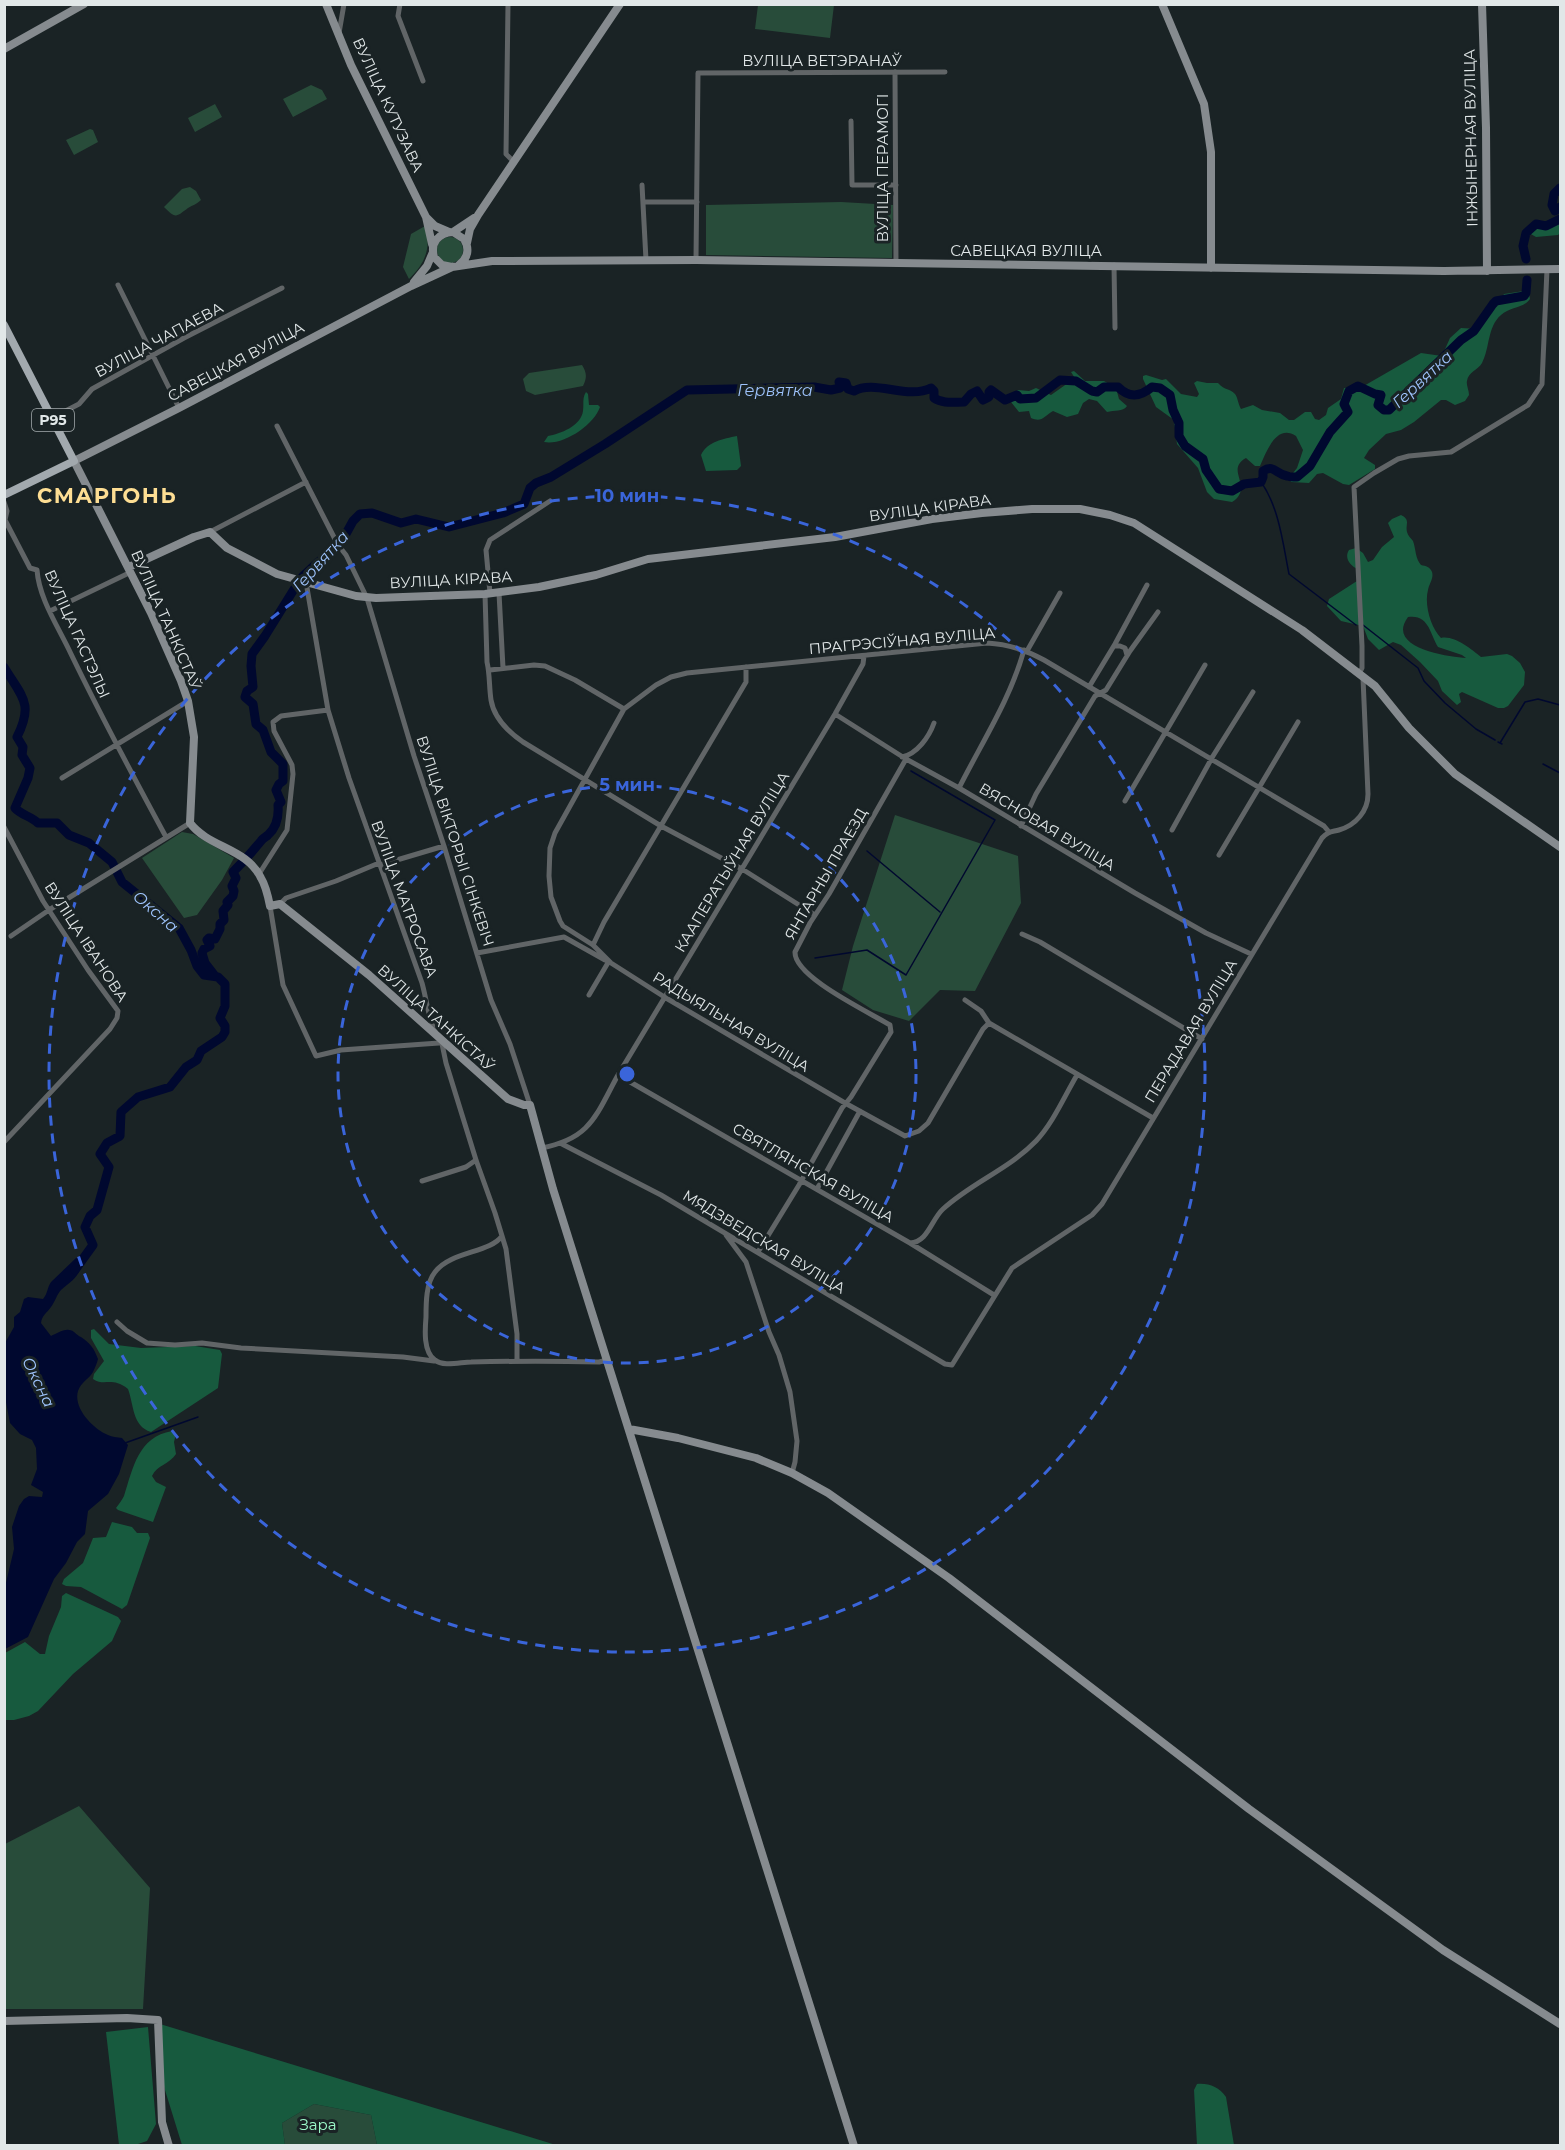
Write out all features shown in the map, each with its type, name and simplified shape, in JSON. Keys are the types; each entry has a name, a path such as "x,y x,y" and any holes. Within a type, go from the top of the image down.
{"main road":[{"name":"Р95","path":"4,326 74,461"},
{"path":"4,495 74,461"}],"street":[{"path":"4,49 84,4"},
{"name":"ВУЛІЦА КУТУЗАВА","path":"326,4 351,64 426,217 433,250"},
{"path":"339,33 344,4"},
{"path":"400,4 398,16 423,81"},
{"path":"508,4 506,154 514,162"},
{"path":"478,215 436,239 433,250 437,262 442,265 456,266 467,257 472,249 470,229 478,215 620,4"},
{"path":"1162,4 1204,104 1211,152 1211,268"},
{"name":"ІНЖЫНЕРНАЯ ВУЛІЦА","path":"1482,4 1487,271"},
{"name":"ВУЛІЦА ПЕРАМОГІ","path":"895,72 896,264"},
{"name":"ВУЛІЦА ВЕТЭРАНАЎ","path":"697,202 698,73 945,72"},
{"path":"851,121 852,184 896,185"},
{"path":"642,185 646,260"},
{"path":"643,202 697,202 696,260"},
{"path":"426,217 435,226 462,236 472,249"},
{"name":"САВЕЦКАЯ ВУЛІЦА","path":"472,249 492,261"},
{"name":"САВЕЦКАЯ ВУЛІЦА","path":"411,286 427,266 433,250"},
{"name":"САВЕЦКАЯ ВУЛІЦА","path":"74,461 434,274 456,266 492,261 696,260 1487,271 1560,268"},
{"path":"1114,265 1114,328"},
{"path":"1329,831 1343,829 1356,820 1368,803 1354,487 1366,477 1398,459 1451,452 1528,405 1542,384 1547,269"},
{"path":"118,285 179,408"},
{"name":"ВУЛІЦА ЧАПАЕВА","path":"52,418 79,404 92,389 282,288"},
{"path":"50,611 306,482 277,426"},
{"name":"ВУЛІЦА ТАНКІСТАЎ","path":"74,461 130,569 182,681 194,737 190,823"},
{"name":"ВУЛІЦА ВІКТОРЫІ СІНКЕВІЧ","path":"306,482 367,598 491,1000 510,1044 530,1105 607,1360 854,2145"},
{"path":"550,501 490,540 486,550 487,662 490,670 491,701 499,719 523,742 661,826 742,869 815,915"},
{"name":"ВУЛІЦА ГАСТЭЛЫ","path":"4,502 7,511 5,520 30,568 37,570 50,611 116,746 166,837"},
{"name":"ВУЛІЦА КІРАВА","path":"210,532 235,552 277,574 367,598 488,594 557,584 648,559 835,537 932,519 982,513 1032,509 1080,509 1110,515 1134,523 1280,614 1381,692 1409,728 1455,774 1560,847"},
{"name":"ВУЛІЦА МАТРОСАВА","path":"302,581 328,710 349,778 422,983 431,1023 441,1040 476,1160 502,1236 514,1304 517,1334 516,1360"},
{"path":"1089,687 1147,585"},
{"path":"499,592 503,668"},
{"path":"959,788 977,750 1008,697 1025,651 1034,642 1060,593"},
{"path":"1021,826 1036,794 1095,696 1106,690 1127,655 1158,612"},
{"name":"ПРАГРЭСІЎНАЯ ВУЛІЦА","path":"585,779 624,709 647,691 671,677 746,667 1000,643 1025,651 1089,687 1329,831"},
{"path":"1114,646 1123,646 1127,655"},
{"name":"КААПЕРАТЫЎНАЯ ВУЛІЦА","path":"542,1148 560,1143 589,1127 835,714 863,664 864,656"},
{"path":"490,670 540,665 555,669 624,709"},
{"path":"1125,801 1205,665"},
{"path":"581,946 592,944 746,682 746,667"},
{"path":"1172,830 1253,692"},
{"path":"62,778 188,701"},
{"path":"259,873 287,830 293,774 292,765 274,732 273,723 281,716 328,710"},
{"name":"ВЯСНОВАЯ ВУЛІЦА","path":"835,714 904,758 1206,933 1251,954"},
{"path":"1218,855 1298,722"},
{"path":"904,758 914,752 934,723"},
{"name":"ЯНТАРНЫ ПРАЕЗД","path":"845,1103 886,1042 891,1028 890,1025 817,981 796,960 795,952 904,758"},
{"path":"564,938 551,897 550,848 555,833 585,779"},
{"path":"11,936 190,823 197,833 237,854 259,873 270,906 283,985 316,1056 340,1050 439,1043 441,1040"},
{"name":"ВУЛІЦА ІВАНОВА","path":"4,827 49,910 118,1011 117,1018 110,1029 4,1142"},
{"name":"ПЕРАДАВАЯ ВУЛІЦА","path":"952,1365 1008,1272 1098,1209 1251,954 1322,838 1329,831"},
{"path":"270,906 379,864 444,846"},
{"name":"ВУЛІЦА ТАНКІСТАЎ","path":"279,904 369,975 508,1099 524,1106 530,1105"},
{"name":"РАДЫЯЛЬНАЯ ВУЛІЦА","path":"560,921 563,926 592,944 608,961 666,998 905,1136 919,1131 931,1118 983,1029 989,1023"},
{"path":"1022,934 1040,942 1202,1039"},
{"path":"477,953 564,938 608,961 589,995"},
{"path":"965,1000 981,1011 989,1023 1153,1118"},
{"path":"910,1243 918,1242 924,1237 943,1209 1010,1163 1035,1142 1077,1075"},
{"name":"СВЯТЛЯНСКАЯ ВУЛІЦА","path":"618,1076 802,1180 994,1295"},
{"path":"758,1252 845,1103"},
{"path":"817,1189 860,1111"},
{"name":"МЯДЗВЕДСКАЯ ВУЛІЦА","path":"560,1143 661,1195 945,1364 952,1365"},
{"path":"422,1181 466,1167 476,1160"},
{"path":"725,1233 732,1245 745,1258 790,1392 796,1441 792,1473"},
{"path":"434,1359 428,1346 425,1323 429,1283 434,1272 454,1258 495,1243 502,1236"},
{"path":"924,1237 924,1249 927,1254"},
{"path":"117,1322 147,1343 175,1345 202,1343 241,1348 434,1359 450,1363 516,1360 600,1362 607,1360"},
{"path":"629,1429 719,1447 756,1458 792,1473 828,1493 949,1578 1249,1809 1443,1950 1560,2024"},
{"path":"4,2021 127,2018 158,2020 162,2122 169,2145"}],"green space":[{"path":"758,5 834,5 830,38 755,29"},
{"path":"311,85 322,90 327,99 293,117 283,99"},
{"path":"215,104 222,117 195,132 188,118"},
{"path":"90,129 93,130 98,142 74,155 66,140"},
{"path":"190,187 196,191 201,200 176,215 164,207 182,189"},
{"path":"841,202 893,205 892,258 706,255 706,205"},
{"path":"1560,218 1558,235 1536,237 1529,233 1532,227"},
{"path":"425,226 428,241 426,255 409,279 403,267 411,234"},
{"path":"450,237 459,241 463,250 459,259 450,263 441,259 437,250 441,241"},
{"path":"1524,291 1529,294 1530,299 1521,306 1505,312 1493,325 1485,357 1468,378 1469,395 1465,401 1455,405 1441,400 1414,422 1401,430 1386,434 1364,458 1375,465 1375,469 1349,485 1323,473 1317,474 1309,483 1291,482 1289,478 1297,468 1303,450 1296,436 1283,433 1273,441 1260,466 1255,466 1246,458 1240,463 1238,473 1241,490 1232,502 1214,499 1207,492 1198,468 1177,444 1174,420 1156,407 1143,379 1146,375 1166,379 1181,394 1197,397 1199,394 1194,383 1197,381 1218,383 1235,394 1241,409 1253,405 1262,410 1280,413 1289,420 1294,420 1305,412 1311,412 1315,419 1319,420 1326,415 1328,408 1341,399 1344,388 1362,387 1421,353 1442,356 1450,338 1461,328 1477,329 1481,317 1498,304 1504,294"},
{"path":"582,365 586,376 583,386 535,395 526,391 523,379 529,373"},
{"path":"1074,371 1085,381 1104,381 1116,388 1119,399 1127,406 1121,410 1107,412 1097,401 1089,399 1083,403 1078,414 1067,417 1053,411 1038,420 1031,418 1029,411 1019,412 1011,402 1012,395 1018,390 1029,391 1036,388 1051,395 1068,383 1077,385 1071,372"},
{"path":"586,392 589,405 600,407 597,414 577,433 560,441 544,442 548,436 564,431 578,421 583,411"},
{"path":"737,436 741,466 737,470 706,471 701,455 704,450 716,441"},
{"path":"1401,515 1406,519 1407,532 1413,541 1418,559 1421,565 1428,567 1432,572 1427,596 1428,609 1434,628 1441,638 1457,641 1481,657 1507,654 1520,663 1525,672 1524,685 1508,706 1498,708 1462,692 1459,694 1461,702 1457,705 1442,691 1438,681 1401,645 1393,642 1379,650 1368,639 1363,626 1341,621 1327,606 1329,599 1357,581 1357,569 1347,558 1349,550 1356,548 1363,553 1368,562 1373,560 1382,547 1394,537 1388,523","holes":["1408,617 1415,617 1425,622 1438,647 1466,658 1434,653 1411,643 1405,636 1403,628"]},
{"path":"895,815 1018,856 1021,903 975,991 940,990 909,1021 873,1010 842,990 853,946"},
{"path":"182,832 193,834 234,858 222,880 197,915 184,918 142,858"},
{"path":"94,1329 109,1344 141,1348 195,1346 220,1350 222,1354 218,1388 151,1432 140,1425 137,1420 128,1389 117,1383 93,1379 104,1361 91,1338 91,1330"},
{"path":"172,1431 176,1434 174,1442 176,1454 152,1476 156,1482 166,1487 153,1522 118,1510 116,1508 124,1496 134,1465 144,1447 161,1434"},
{"path":"112,1522 132,1527 137,1533 148,1533 150,1538 127,1605 122,1609 81,1587 62,1584 64,1579 83,1563 93,1538 106,1537"},
{"path":"66,1593 118,1617 121,1621 112,1641 73,1674 38,1711 29,1716 5,1720 5,1653 25,1642 40,1654 45,1654 49,1636 61,1607 62,1596"},
{"path":"79,1806 150,1888 143,2009 5,2009 5,1844"},
{"path":"160,2024 556,2145 377,2145 371,2115 314,2104 282,2123 285,2145 182,2145 160,2074"},
{"path":"148,2027 156,2124 147,2141 135,2145 119,2145 106,2032"},
{"path":"1197,2084 1213,2086 1226,2097 1234,2145 1197,2145 1194,2090"},
{"name":"Зара","path":"314,2104 371,2115 377,2145 285,2145 282,2123"}],"water":[{"path":"76,1258 84,1260 80,1271 60,1292 41,1323 51,1336 64,1330 71,1330 91,1346 98,1359 93,1372 79,1388 78,1404 96,1428 110,1436 122,1438 128,1445 119,1474 108,1494 88,1511 85,1534 77,1542 54,1579 28,1637 5,1649 5,1587 14,1549 12,1527 19,1506 24,1499 29,1496 42,1497 43,1492 31,1485 37,1469 36,1448 32,1440 20,1434 10,1423 5,1397 5,1343 14,1327 14,1317 20,1312 24,1299 28,1297 43,1299 51,1282"}],"waterway":[{"name":"Гервятка","path":"1560,188 1554,194 1552,205 1555,211 1560,207"},
{"name":"Гервятка","path":"1526,259 1523,246 1526,233 1536,224 1546,226 1560,219"},
{"name":"Гервятка","path":"215,976 205,963 202,953 210,946 207,940 215,939 220,924 224,920 223,911 234,891 232,886 236,878 233,872 274,829 278,818 278,805 281,802 276,790 283,781 283,764 271,752 263,730 256,724 253,704 245,697 247,691 253,687 252,654 301,578 331,553 360,514 372,513 401,523 416,519 449,527 503,513 524,504 530,488 536,483 551,477 605,444 687,390 814,387 831,390 840,388 842,385 839,382 846,383 848,389 854,391 872,387 912,392 931,388 934,391 934,398 948,402 964,402 977,391 983,400 989,397 991,390 1005,400 1017,395 1020,399 1036,398 1060,380 1076,381 1097,392 1104,387 1118,387 1126,393 1135,395 1152,387 1160,388 1170,395 1179,423 1179,436 1185,446 1203,459 1206,470 1219,489 1232,491 1244,484 1261,482 1263,471 1267,469 1297,477 1310,466 1330,432 1348,412 1344,404 1349,391 1358,386 1381,395 1378,405 1384,410 1389,410 1461,340 1474,331 1496,301 1524,296 1527,280"},
{"path":"1261,482 1276,514 1289,574 1356,625"},
{"path":"1363,625 1418,668 1424,681 1445,703 1476,729 1495,740"},
{"name":"Оксна","path":"4,667 24,701 25,716 17,737 23,747 22,755 30,768 15,808 38,823 57,823 69,835 89,843 112,862 122,882 179,928 197,966 204,975 218,977 225,984 225,1006 220,1018 225,1026 222,1037 201,1051 197,1060 186,1067 170,1087 138,1097 121,1112 120,1136 107,1143 100,1154 109,1167 97,1210 90,1216 85,1227 93,1245 75,1270"},
{"path":"1500,743 1525,702 1538,699 1560,705"},
{"path":"1498,742 1502,744"},
{"path":"1543,764 1560,773"},
{"path":"815,958 867,950 906,975 995,820 911,771"},
{"path":"867,851 940,912"},
{"path":"125,1443 198,1417"}],"district":[{"name":"СМАРГОНЬ","path":"107,496"}]}
